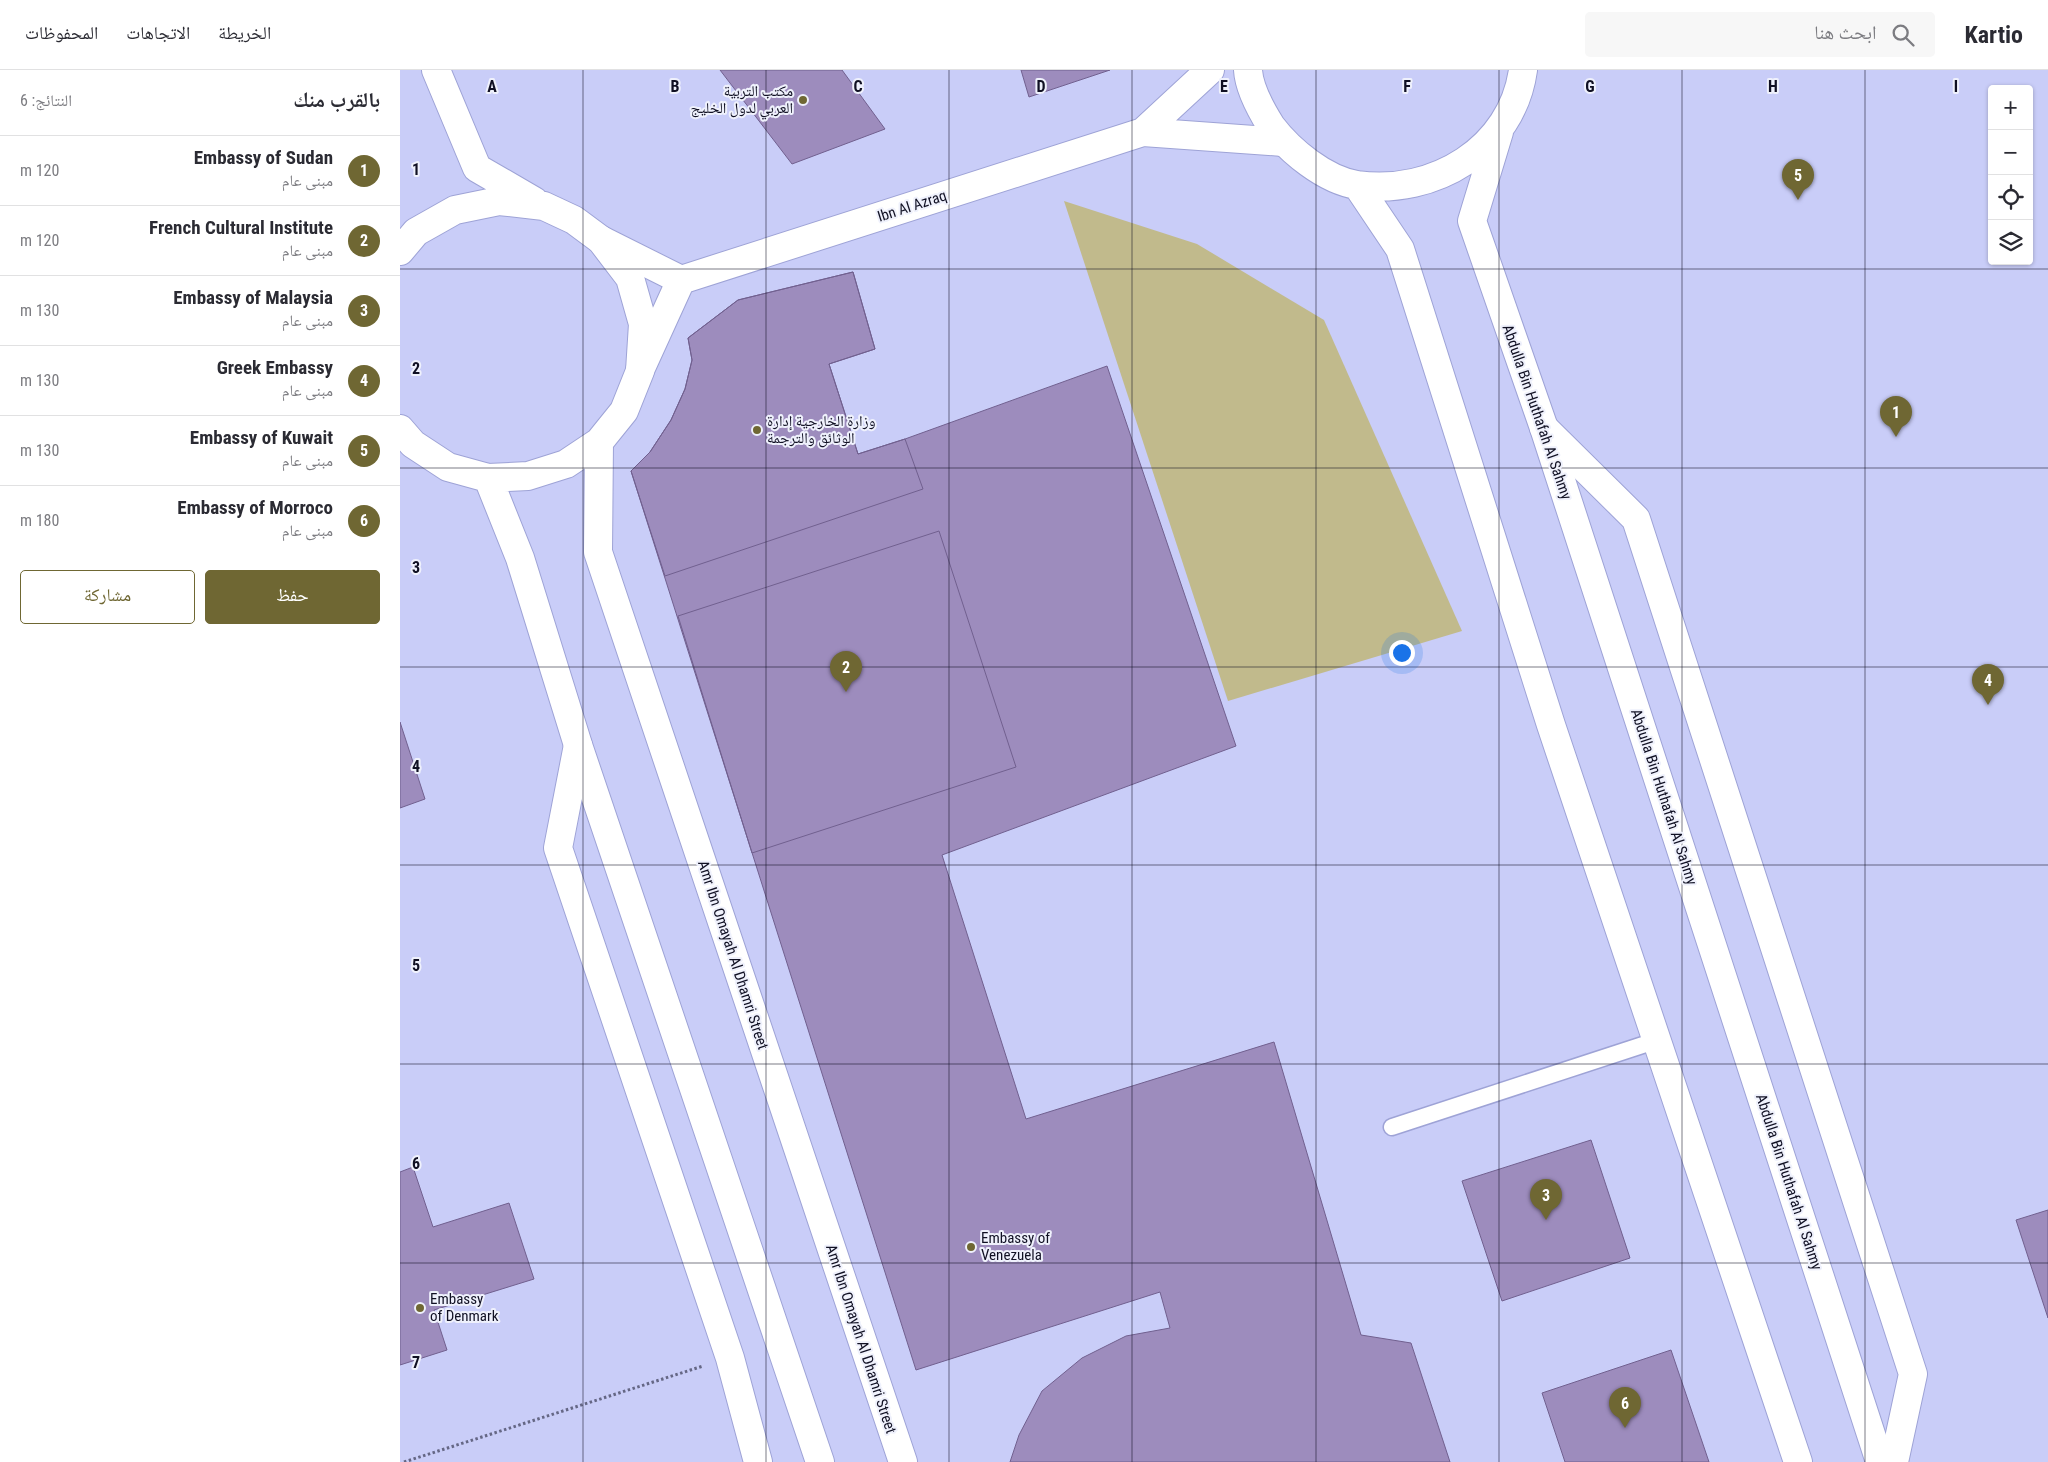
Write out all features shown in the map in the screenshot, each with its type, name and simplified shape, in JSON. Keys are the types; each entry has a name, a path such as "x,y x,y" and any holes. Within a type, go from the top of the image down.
{"street":[{"path":"404,438 448,467 488,478 528,476 566,464 598,442 624,412 640,371 681,280 601,240 574,220 544,206 477,168 436,70"},
{"path":"1143,132 1210,70"},
{"path":"1248,70 1261,111 1283,142 1309,164 1357,185 1404,186 1435,178 1463,164 1498,132 1521,89 1523,70"},
{"path":"1143,132 1283,142"},
{"name":"Ibn Al Azraq","path":"681,280 1143,132"},
{"name":"Abdulla Bin Huthafah Al Sahmy","path":"1498,132 1472,221 1544,428 1880,1462"},
{"path":"1357,185 1400,249 1551,725 1798,1462"},
{"path":"400,251 416,232 455,210 499,201 544,206"},
{"path":"601,240 630,278 643,324 640,371"},
{"path":"1544,428 1636,518 1913,1374 1894,1462"},
{"name":"Amr Ibn Omayah Al Dhamri Street","path":"598,442 598,552 902,1462"},
{"path":"488,478 520,558 578,745 820,1462"},
{"path":"578,745 558,848 730,1358 758,1462"}],"lane":[{"path":"1392,1127 1658,1040"}],"path":[{"path":"404,1462 730,1358"}],"shaded area":[{"path":"1064,201 1197,244 1324,320 1462,631 1228,701"}],"building":[{"name":"مكتب التربية العربي لدول الخليج","path":"720,70 842,70 885,129 792,164"},
{"path":"1021,70 1110,70 1029,97"},
{"path":"853,272 875,349 829,364 858,454 905,439 1107,366 1236,746 942,855 1026,1119 1274,1042 1361,1335 1411,1343 1450,1462 1010,1462 1019,1435 1042,1391 1082,1358 1126,1336 1170,1328 1160,1292 916,1370 631,471 650,452 671,420 685,389 692,360 688,338 738,300"},
{"name":"وزارة الخارجية إدارة الوثائق والترجمة","path":"853,272 875,349 829,364 858,454 905,439 923,489 665,576 631,471 650,452 671,420 685,389 692,360 688,338 738,300"},
{"path":"939,531 1016,767 752,853 678,616"},
{"path":"400,722 425,799 400,808"},
{"path":"1591,1140 1630,1258 1502,1301 1462,1181"},
{"path":"413,1167 433,1227 509,1203 534,1279 434,1310 447,1350 400,1365 400,1172"},
{"path":"2048,1210 2048,1318 2016,1220"},
{"path":"1671,1350 1709,1462 1565,1462 1542,1393"}],"place":[{"name":"مكتب التربية العربي لدول الخليج","path":"803,100"},
{"name":"Embassy of Kuwait","path":"1798,200"},
{"name":"وزارة الخارجية إدارة الوثائق والترجمة","path":"757,430"},
{"name":"Embassy of Sudan","path":"1896,437"},
{"name":"French Cultural Institute","path":"846,692"},
{"name":"Greek Embassy","path":"1988,705"},
{"name":"Embassy of Malaysia","path":"1546,1220"},
{"name":"Embassy of Venezuela","path":"971,1247"},
{"name":"Embassy of Denmark","path":"420,1308"},
{"name":"Embassy of Morroco","path":"1625,1428"}]}
